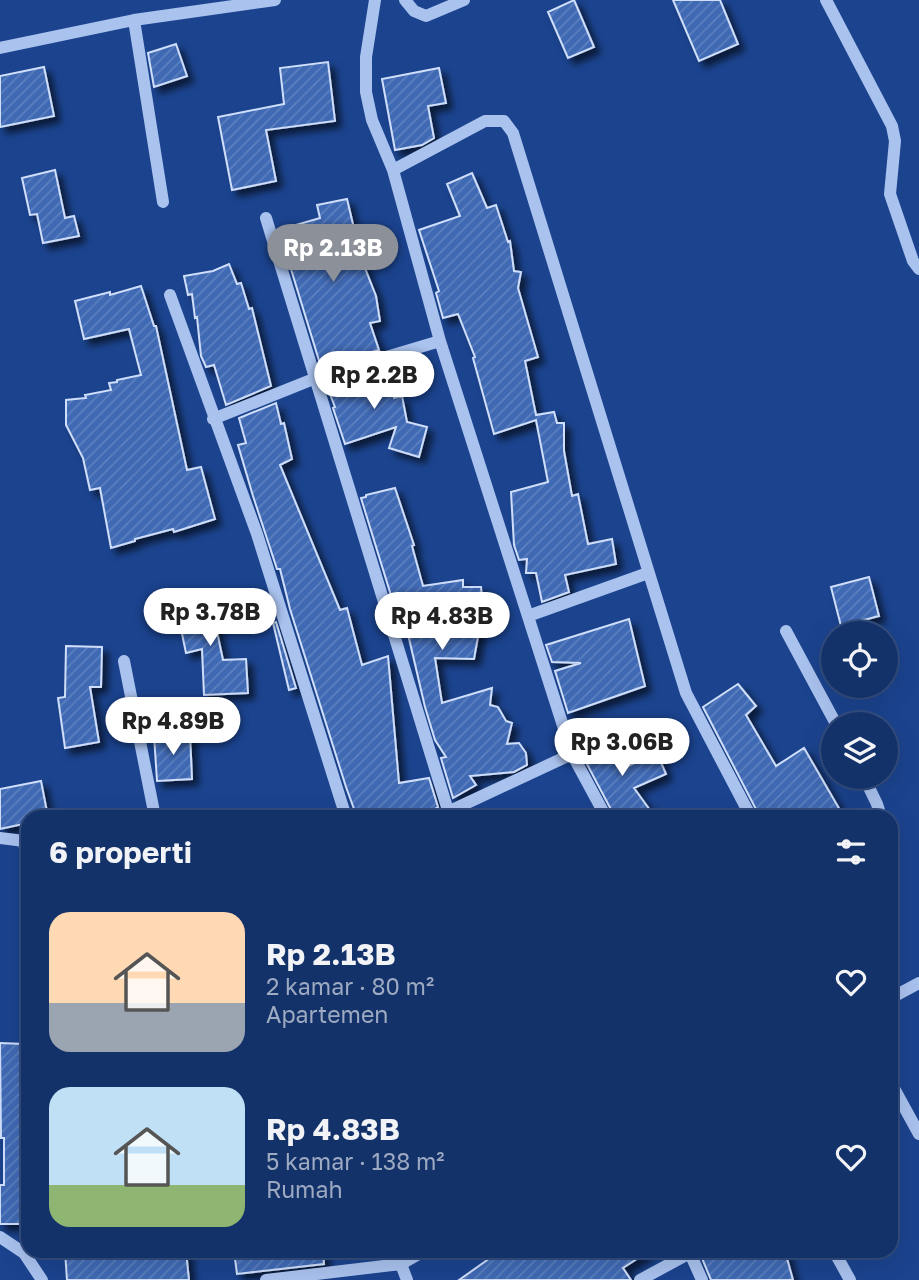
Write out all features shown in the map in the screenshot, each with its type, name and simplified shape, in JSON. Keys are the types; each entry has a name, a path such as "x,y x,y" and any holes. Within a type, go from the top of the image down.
{"street":[{"path":"0,48 134,20 275,0"},
{"path":"375,0 367,44 366,92 372,120 393,170 440,341 572,754 602,810"},
{"path":"405,0 414,11 426,16 464,0"},
{"path":"826,0 892,126 895,141 890,194 913,261 919,269"},
{"path":"134,20 163,202"},
{"path":"393,170 485,121 497,119 509,125 690,704 747,810"},
{"path":"266,218 443,810"},
{"path":"170,295 257,534 344,810"},
{"path":"214,419 316,378 440,341"},
{"path":"528,616 648,573"},
{"path":"786,631 830,712"},
{"path":"124,661 154,810"},
{"path":"457,810 572,754"},
{"path":"870,789 879,810"},
{"path":"0,838 21,841"},
{"path":"898,994 919,982"},
{"path":"898,1095 918,1130"},
{"path":"0,1237 21,1251"},
{"path":"27,1258 41,1280"},
{"path":"399,1258 407,1280"},
{"path":"266,1280 401,1264 412,1258"},
{"path":"640,1280 678,1258"},
{"path":"692,1258 702,1280"},
{"path":"838,1258 850,1280"}],"building":[{"path":"574,0 594,47 568,58 548,12"},
{"path":"673,0 720,0 738,44 699,61"},
{"path":"176,44 187,76 154,87 148,53"},
{"path":"328,62 335,121 266,130 276,181 232,190 218,117 284,104 280,68"},
{"path":"44,67 54,116 0,127 0,76"},
{"path":"439,68 446,103 428,106 434,138 422,145 395,150 382,79"},
{"path":"55,170 65,218 74,216 79,236 43,243 37,214 30,215 22,178"},
{"path":"472,173 487,208 496,205 508,242 510,241 514,271 521,272 518,288 538,357 525,361 536,415 554,412 557,423 564,423 564,451 572,496 578,494 588,544 612,539 616,564 565,575 569,592 542,602 536,573 526,573 527,559 519,560 514,545 511,492 548,482 536,420 494,434 473,358 475,357 458,314 443,318 436,293 439,291 419,230 460,216 447,184"},
{"path":"347,199 361,258 376,296 380,321 370,323 379,350 321,367 279,230 320,218 317,205"},
{"path":"229,264 237,284 241,283 249,309 252,308 271,386 226,405 214,365 206,367 201,356 197,317 195,318 192,294 188,295 184,276 213,271"},
{"path":"141,286 156,326 187,470 201,467 215,519 174,532 173,529 135,539 111,548 100,488 90,490 83,458 66,425 66,400 86,398 85,395 111,390 109,383 141,375 129,329 84,339 75,301"},
{"path":"389,368 394,398 402,396 407,422 427,427 419,457 389,448 396,427 345,444 326,384"},
{"path":"276,403 281,424 284,423 292,459 280,465 340,610 347,608 362,665 388,656 399,783 429,778 438,807 433,810 354,810 290,609 280,569 277,569 253,496 238,445 246,443 239,418"},
{"path":"395,488 414,545 412,546 423,586 463,580 463,587 481,587 483,609 474,659 435,658 442,703 492,688 490,705 498,707 506,721 512,723 507,744 519,743 526,753 527,765 514,772 470,776 476,785 453,798 441,758 446,757 435,740 425,707 404,617 398,618 361,498"},
{"path":"869,577 879,616 860,621 840,621 831,587"},
{"path":"209,594 223,660 246,659 248,693 204,695 202,649 186,653 175,600"},
{"path":"629,619 645,686 568,713 555,671 581,663 552,662 546,645"},
{"path":"276,622 296,688 289,690 273,623"},
{"path":"66,646 102,647 101,687 90,687 99,742 65,748 58,698 65,697"},
{"path":"738,684 756,706 746,715 776,766 804,748 821,777 821,789 828,789 840,810 756,810 703,707"},
{"path":"190,734 192,779 157,781 154,735"},
{"path":"610,736 626,767 657,753 666,774 634,788 650,810 611,810 580,751"},
{"path":"41,781 47,810 21,810 21,824 0,829 0,789"},
{"path":"0,1043 21,1044 21,1224 0,1224 0,1185 4,1185 4,1138 1,1138"},
{"path":"65,1258 187,1258 189,1280 67,1280"},
{"path":"235,1258 324,1258 324,1264 237,1274"},
{"path":"490,1258 638,1258 623,1268 631,1280 459,1280"},
{"path":"702,1258 787,1258 793,1280 711,1280"}]}
